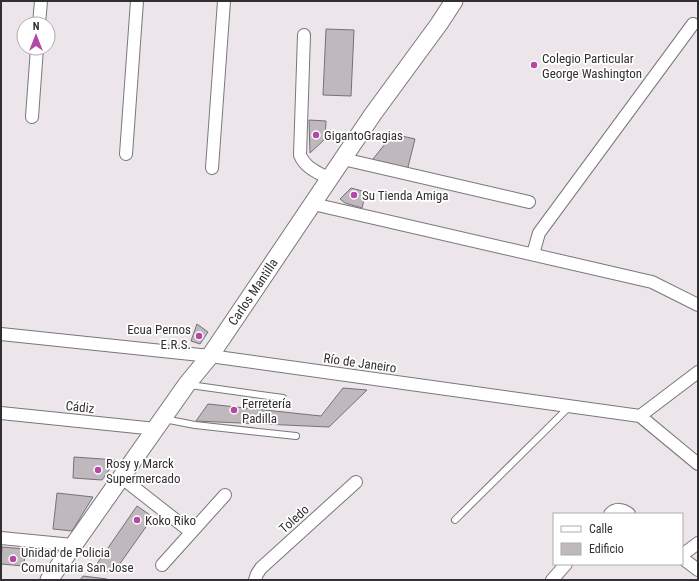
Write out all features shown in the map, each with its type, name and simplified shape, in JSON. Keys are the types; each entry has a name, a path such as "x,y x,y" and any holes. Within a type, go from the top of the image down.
{"street":[{"path":"40,16 41,1"},
{"path":"126,154 137,1"},
{"path":"212,168 224,1"},
{"name":"Carlos Mantilla","path":"49,580 187,384 210,356 373,114 439,24 454,1"},
{"path":"533,254 539,234 692,24"},
{"path":"304,35 300,155 303,161 311,168 330,179"},
{"path":"32,118 36,56"},
{"path":"343,159 528,202"},
{"path":"313,204 652,282 697,302"},
{"name":"Río de Janeiro","path":"1,334 210,356 640,416"},
{"path":"698,372 640,416 698,464"},
{"name":"Cádiz","path":"1,413 159,424"},
{"path":"122,478 191,532"},
{"name":"Toledo","path":"254,580 261,568 356,482"},
{"path":"162,565 225,495"},
{"path":"611,513 613,511 620,510 627,513"},
{"path":"1,538 73,545"},
{"path":"683,554 698,543"},
{"path":"683,559 698,570"},
{"path":"552,580 565,565"}],"lane":[{"path":"187,384 283,398"},
{"path":"455,520 570,406"},
{"path":"159,424 195,425 296,436"}],"building":[{"path":"326,29 354,30 351,96 323,95"},
{"path":"309,120 326,121 325,139 310,153"},
{"path":"393,134 415,139 407,171 376,164 373,159"},
{"name":"Su Tienda Amiga","path":"351,188 366,192 362,208 345,203 340,199"},
{"name":"Ecua Pernos E.R.S.","path":"197,324 208,332 200,344 191,341"},
{"name":"Ferretería Padilla","path":"343,388 367,390 329,427 196,421 208,404 321,416"},
{"path":"74,457 116,460 102,480 73,478"},
{"path":"57,493 93,497 72,531 53,529"},
{"path":"137,506 153,517 114,572 92,571"},
{"name":"Unidad de Policia Comunitaria San Jose","path":"2,547 25,549 24,566 1,564"},
{"path":"83,576 107,579 107,580 80,580"}],"place":[{"name":"Colegio Particular George Washington","path":"534,65"},
{"name":"GigantoGragias","path":"316,135"},
{"name":"Su Tienda Amiga","path":"354,195"},
{"name":"Ecua Pernos E.R.S.","path":"199,336"},
{"name":"Ferretería Padilla","path":"234,410"},
{"name":"Rosy y Marck Supermercado","path":"98,470"},
{"name":"Koko Riko","path":"137,520"},
{"name":"Unidad de Policia Comunitaria San Jose","path":"13,559"}]}
